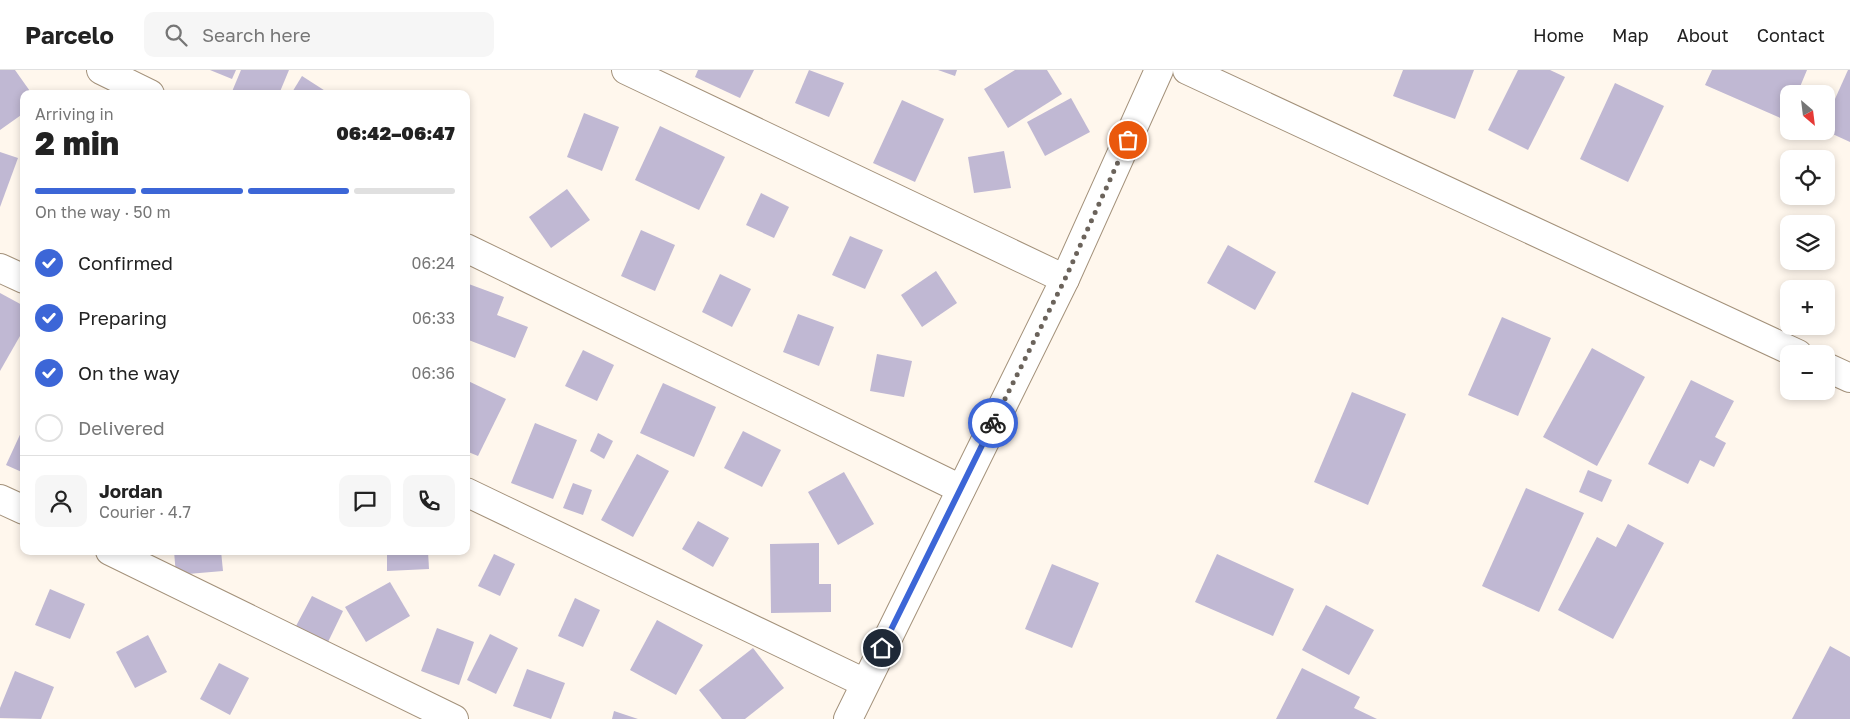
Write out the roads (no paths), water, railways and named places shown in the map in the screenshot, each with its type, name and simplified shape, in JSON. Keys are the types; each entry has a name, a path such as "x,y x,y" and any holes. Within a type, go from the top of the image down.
{"street":[{"path":"101,70 142,90"},
{"path":"626,70 1065,279"},
{"path":"848,719 1065,279 1159,70"},
{"path":"1187,70 1780,346"},
{"path":"470,250 961,489"},
{"path":"0,268 20,277"},
{"path":"1835,371 1850,378"},
{"path":"470,494 865,684"},
{"path":"0,499 20,508"},
{"path":"118,555 454,719"}]}
